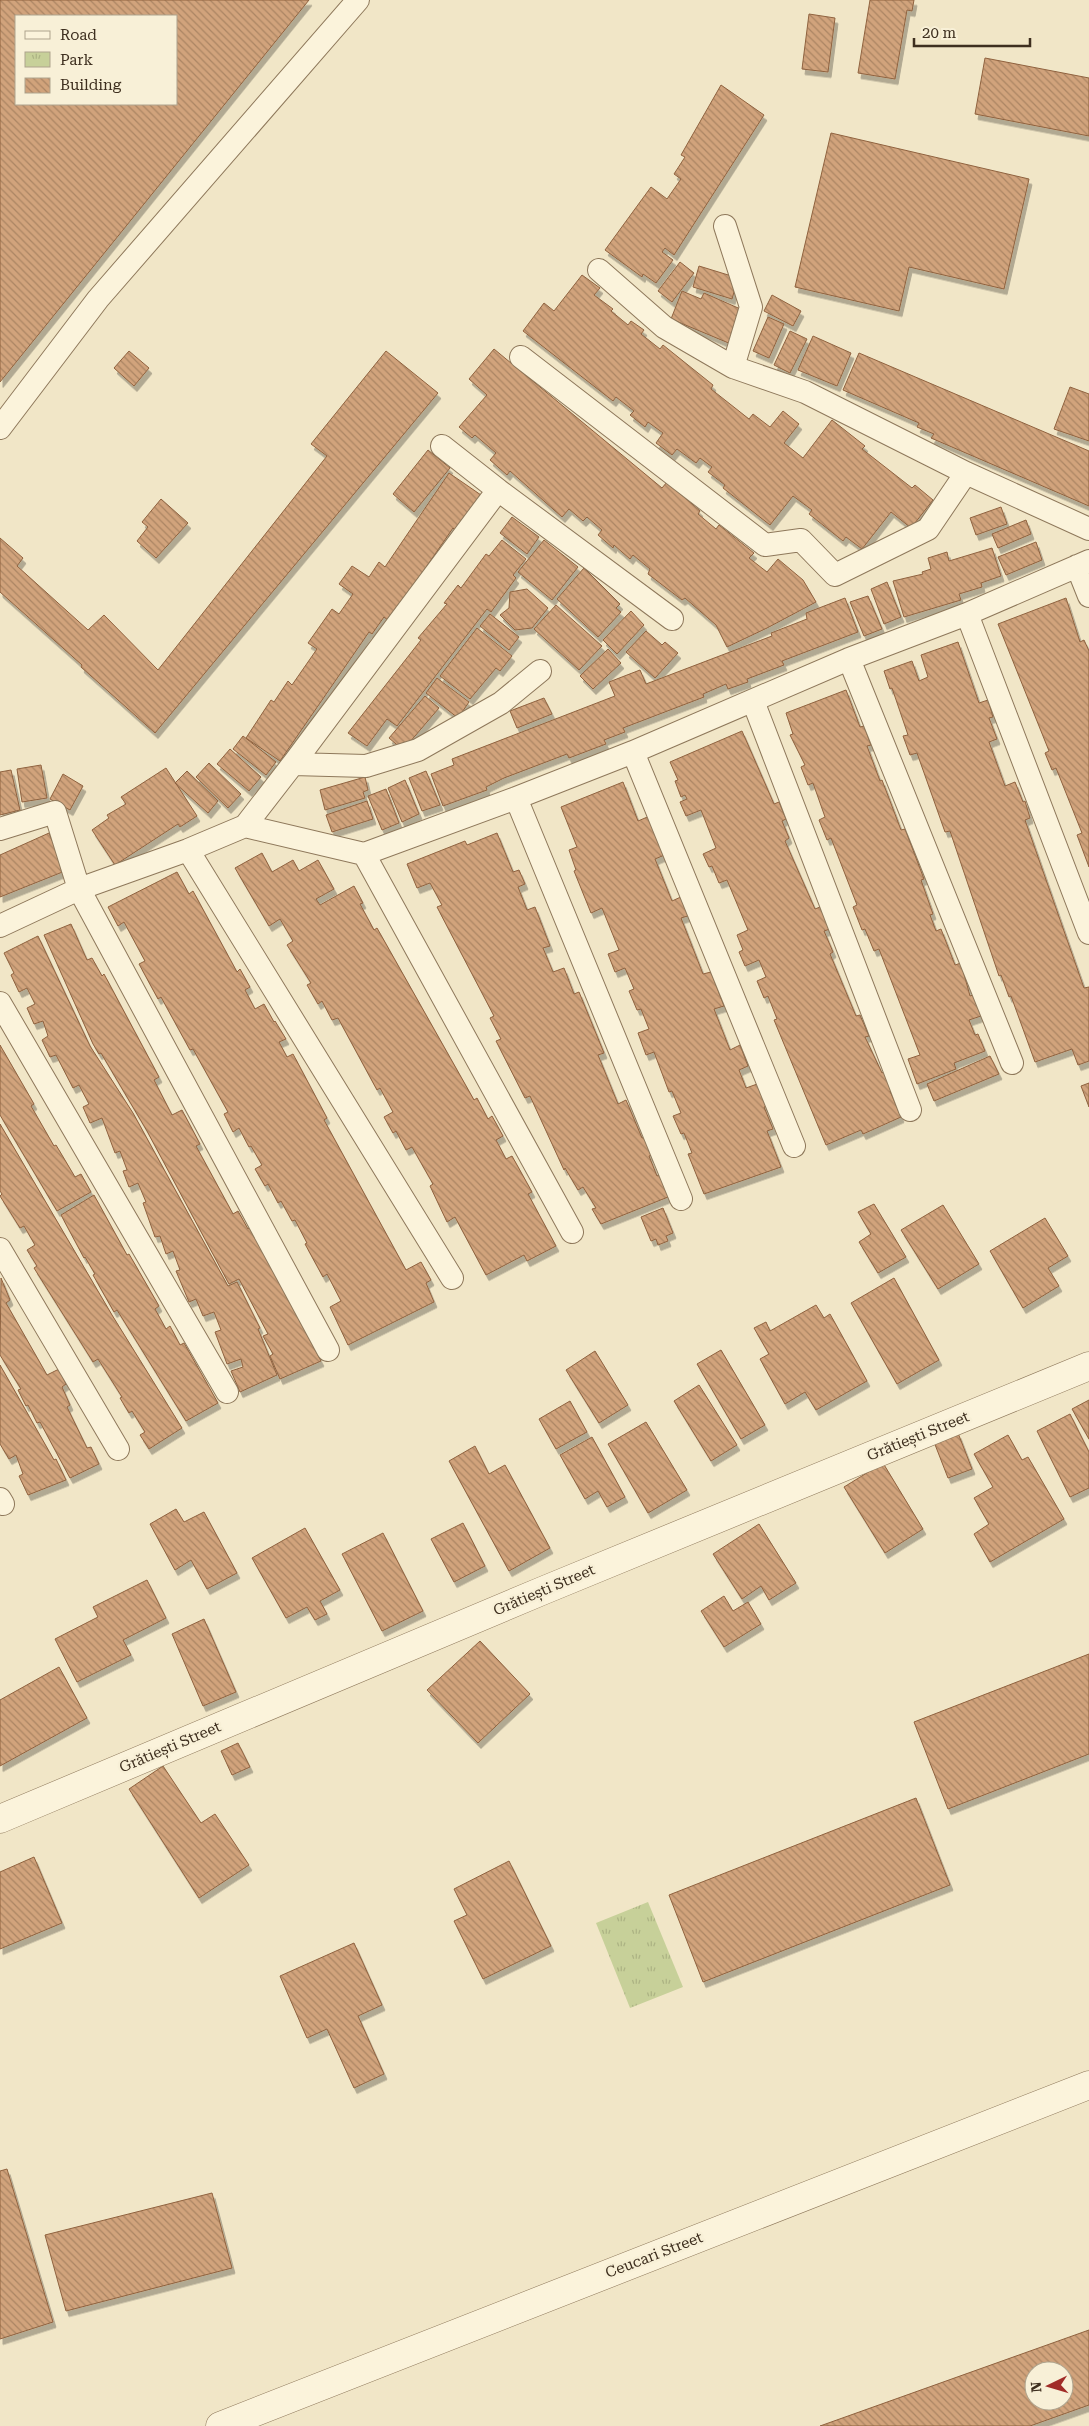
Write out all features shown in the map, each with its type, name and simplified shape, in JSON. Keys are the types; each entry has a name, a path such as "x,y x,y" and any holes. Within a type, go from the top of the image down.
{"street":[{"name":"Grătiești Street","path":"0,1819 542,1591 1089,1366"},
{"name":"Ceucari Street","path":"220,2426 1089,2085"}],"lane":[{"path":"0,428 98,299 358,0"},
{"path":"725,226 751,307 733,367"},
{"path":"599,270 664,327 733,367 804,392 966,473 1089,529"},
{"path":"521,356 764,545 801,540 836,575 928,529 966,473"},
{"path":"442,446 498,490 672,619"},
{"path":"0,926 79,889 188,850 245,826 498,490"},
{"path":"245,826 364,854 516,798 633,752 849,659 967,614 1083,563 1089,596"},
{"path":"967,614 1089,934"},
{"path":"849,659 1012,1063"},
{"path":"293,764 366,766 418,750 501,703 540,671"},
{"path":"753,701 910,1110"},
{"path":"633,752 794,1146"},
{"path":"516,798 681,1199"},
{"path":"0,829 55,812 79,889 328,1350"},
{"path":"188,850 452,1278"},
{"path":"364,854 572,1232"},
{"path":"0,1003 227,1392"},
{"path":"0,1249 118,1449"}],"green space":[{"path":"648,1902 683,1987 630,2008 596,1923"}],"building":[{"path":"0,0 309,0 0,382"},
{"path":"870,0 914,0 912,11 907,10 895,79 858,73"},
{"path":"809,14 835,18 828,72 802,69"},
{"path":"985,58 1089,78 1089,136 975,114"},
{"path":"721,85 764,115 674,255 665,248 662,252 673,260 656,283 643,274 642,277 605,250 651,187 667,199 681,179 674,174 685,157 681,155"},
{"path":"831,133 1029,179 1004,289 909,267 899,311 795,287"},
{"path":"680,262 694,273 672,302 658,291"},
{"path":"699,266 738,278 732,299 693,287"},
{"path":"582,275 600,288 594,295 613,309 611,311 628,325 631,321 644,330 641,334 660,349 663,345 713,385 711,389 749,419 753,414 770,427 783,411 799,424 784,443 803,458 832,420 865,446 862,449 912,488 915,485 933,500 911,528 891,512 862,549 846,537 843,541 809,514 812,510 793,496 770,525 723,488 725,485 708,472 712,467 700,458 696,463 677,449 672,455 656,443 663,433 648,422 645,427 630,415 634,411 616,397 613,401 523,331 544,303 554,311"},
{"path":"682,291 701,299 704,293 745,311 731,344 671,319"},
{"path":"772,295 801,311 793,326 764,311"},
{"path":"768,317 784,324 769,358 753,351"},
{"path":"790,331 807,339 790,373 774,365"},
{"path":"813,336 851,353 837,386 798,370"},
{"path":"494,349 662,488 667,482 700,511 698,514 716,529 719,525 754,553 749,558 767,572 778,559 803,580 816,602 727,647 716,625 685,598 682,600 648,574 650,569 633,555 630,559 614,545 613,548 598,535 602,530 587,517 583,521 569,509 562,517 510,471 507,475 490,460 496,453 475,435 472,438 459,427 487,395 469,379"},
{"path":"129,351 149,368 134,386 114,368"},
{"path":"386,351 438,393 155,733 0,592 0,538 23,558 17,566 88,630 104,615 158,670 327,456 311,444"},
{"path":"859,353 1089,451 1089,506 931,438 934,434 917,427 919,423 843,390"},
{"path":"1070,387 1089,394 1089,441 1054,429"},
{"path":"428,450 450,468 414,512 393,494"},
{"path":"449,473 481,495 456,531 453,528 389,621 384,617 372,634 369,632 280,761 246,738 271,700 274,702 288,681 292,685 317,649 308,643 332,609 339,614 353,594 339,584 352,566 369,577 379,562 385,567"},
{"path":"161,499 188,523 156,558 137,541 148,527 142,522"},
{"path":"1001,507 1007,524 976,535 970,518"},
{"path":"512,517 539,537 527,554 500,533"},
{"path":"1026,520 1031,534 998,548 992,534"},
{"path":"502,540 526,559 513,575 516,578 491,612 487,609 397,726 387,719 367,746 348,733 421,640 418,638 447,604 444,603 458,585 461,588 486,554 489,556"},
{"path":"544,540 578,567 552,600 518,572"},
{"path":"1036,542 1042,560 1006,575 998,557"},
{"path":"992,548 1001,576 981,583 982,587 959,594 961,600 904,617 893,581 923,574 922,572 931,569 928,558 947,552 949,561"},
{"path":"584,568 620,604 616,608 621,612 598,637 557,599"},
{"path":"887,582 901,617 884,624 871,589"},
{"path":"527,589 548,608 532,628 515,630 500,615 509,608 510,592"},
{"path":"868,596 882,629 864,636 850,602"},
{"path":"845,598 858,632 782,661 784,665 747,679 748,682 728,689 726,684 703,694 704,697 623,728 625,732 604,740 606,744 569,758 567,754 504,778 486,787 487,790 443,806 431,774 454,765 452,759 615,696 609,682 640,670 646,684 772,636 771,633 807,619 806,613"},
{"path":"1066,598 1080,642 1084,640 1089,651 1089,867 1077,835 1082,833 1056,768 1052,770 1045,753 1049,751 998,624"},
{"path":"556,605 602,646 579,670 534,629"},
{"path":"631,611 644,625 617,654 603,640"},
{"path":"490,614 519,637 509,650 480,626"},
{"path":"477,628 512,656 500,671 496,668 470,699 440,676"},
{"path":"646,631 662,645 665,642 678,653 655,678 626,652"},
{"path":"958,642 979,703 988,700 993,717 989,718 997,739 989,742 1005,786 1015,782 1023,802 1025,801 1030,818 1025,820 1084,988 1089,987 1089,1061 1078,1065 1072,1049 1035,1062 1011,996 1009,997 1001,975 999,976 950,831 945,832 917,753 910,755 903,736 908,735 892,688 890,689 884,671 912,661 919,681 928,677 921,655"},
{"path":"608,649 621,663 593,689 580,676"},
{"path":"437,678 469,702 458,718 426,693"},
{"path":"846,690 860,727 864,726 871,745 867,746 880,781 882,780 901,830 905,829 924,879 921,880 933,914 930,915 936,931 941,929 955,965 961,963 970,996 976,994 984,1015 969,1020 975,1035 978,1034 985,1051 954,1063 956,1069 917,1084 908,1059 920,1055 879,949 874,951 865,929 862,930 853,907 857,905 831,838 827,840 819,820 825,817 813,783 808,785 801,767 805,765 790,735 793,734 786,713"},
{"path":"425,696 439,708 403,750 389,738"},
{"path":"544,698 552,714 517,728 510,711"},
{"path":"742,731 774,804 779,802 786,819 782,821 789,838 785,841 815,909 820,907 830,929 824,931 833,952 830,954 856,1016 860,1015 869,1036 865,1037 882,1073 887,1070 895,1089 890,1091 901,1117 863,1134 861,1130 826,1145 774,1020 777,1019 768,996 764,998 757,981 766,977 759,960 745,966 739,952 743,950 737,935 748,930 727,880 719,883 712,866 709,867 703,854 716,848 701,810 686,816 680,802 687,799 685,795 681,797 675,781 678,780 670,762"},
{"path":"243,736 276,762 266,775 233,749"},
{"path":"230,749 261,777 249,791 217,764"},
{"path":"209,763 241,794 228,808 196,777"},
{"path":"41,765 47,798 22,802 17,769"},
{"path":"166,768 197,816 180,827 178,824 115,865 92,830 109,818 107,815 126,804 121,797"},
{"path":"11,770 20,810 0,815 0,772"},
{"path":"187,771 218,801 208,813 175,783"},
{"path":"426,771 440,805 422,811 409,778"},
{"path":"63,774 83,786 70,810 50,799"},
{"path":"365,777 368,790 363,792 365,798 325,810 320,790"},
{"path":"405,780 419,814 402,822 388,788"},
{"path":"623,782 638,821 652,815 667,854 655,859 672,901 683,896 691,915 681,918 703,974 711,972 724,1006 714,1009 730,1050 740,1045 748,1066 739,1070 746,1088 760,1083 768,1106 764,1107 773,1129 767,1131 781,1167 704,1194 688,1154 692,1153 684,1133 681,1134 673,1116 681,1113 672,1091 669,1092 654,1052 646,1055 638,1033 649,1029 641,1009 637,1010 629,991 634,989 625,968 615,972 608,954 619,950 602,908 591,913 574,871 576,870 569,850 577,847 561,807"},
{"path":"386,789 399,823 382,830 368,796"},
{"path":"367,801 373,819 332,832 326,815"},
{"path":"49,833 65,871 0,897 0,855"},
{"path":"497,833 513,872 519,870 525,884 518,887 527,910 535,907 550,946 543,948 553,972 564,968 574,994 579,992 604,1053 598,1055 618,1104 626,1100 642,1138 647,1136 655,1154 649,1156 657,1176 663,1173 673,1195 601,1224 592,1209 596,1208 583,1187 578,1190 565,1168 564,1170 530,1096 525,1098 496,1041 501,1039 490,1018 494,1016 437,907 442,905 430,883 417,888 407,864 465,841 467,845"},
{"path":"262,853 272,872 293,860 299,871 318,860 334,889 316,899 320,905 354,886 363,903 360,904 374,930 377,928 474,1100 477,1098 488,1119 492,1116 503,1136 496,1140 506,1159 512,1156 532,1192 528,1194 556,1246 527,1261 524,1255 486,1275 455,1217 447,1222 430,1186 433,1184 412,1147 406,1150 396,1131 393,1133 384,1117 393,1112 380,1088 377,1090 338,1018 332,1020 322,1001 318,1004 307,985 311,983 287,945 293,941 280,919 269,926 235,868"},
{"path":"177,872 189,894 193,891 237,972 240,969 250,987 245,990 255,1009 264,1004 286,1039 279,1042 287,1057 293,1054 327,1118 324,1120 406,1270 421,1262 431,1280 426,1283 434,1302 348,1345 330,1307 341,1301 327,1274 323,1277 305,1244 307,1243 295,1220 292,1221 281,1201 278,1203 268,1184 265,1186 255,1169 262,1165 251,1146 249,1147 239,1128 233,1132 224,1114 228,1112 193,1049 190,1050 161,997 158,999 139,964 145,961 124,922 118,926 108,907"},
{"path":"71,924 87,960 92,958 102,976 104,974 159,1077 154,1080 172,1115 182,1110 200,1144 196,1146 233,1214 238,1211 248,1229 251,1227 321,1361 280,1379 270,1356 273,1354 263,1336 268,1334 239,1279 229,1284 147,1131 101,1053 99,1054 93,1044 44,935"},
{"path":"38,936 90,1046 133,1113 228,1286 237,1282 260,1328 258,1329 277,1375 240,1392 231,1371 243,1367 241,1359 227,1364 215,1332 221,1330 214,1312 203,1316 196,1299 189,1302 176,1271 180,1270 173,1251 166,1254 160,1236 155,1237 143,1203 146,1202 138,1183 129,1187 123,1171 127,1170 120,1151 115,1153 102,1118 90,1123 83,1107 89,1104 79,1085 73,1088 56,1055 50,1057 42,1040 48,1036 43,1021 34,1024 27,1008 35,1004 27,988 19,992 11,975 14,973 4,953"},
{"path":"0,1045 34,1104 31,1106 54,1146 56,1145 75,1177 81,1174 91,1192 57,1211 0,1115"},
{"path":"990,1056 999,1074 934,1101 927,1084"},
{"path":"1089,1083 1089,1107 1081,1086"},
{"path":"0,1124 112,1315 182,1428 149,1449 140,1435 145,1432 132,1411 129,1413 120,1398 122,1397 98,1359 93,1362 34,1268 37,1266 27,1250 35,1245 24,1226 20,1228 0,1196 2,1194 0,1191"},
{"path":"94,1195 127,1255 129,1254 159,1306 155,1309 166,1329 170,1326 180,1345 184,1343 218,1403 186,1421 117,1310 114,1312 93,1275 95,1274 84,1258 61,1215"},
{"path":"874,1204 906,1257 878,1273 859,1242 871,1234 858,1212"},
{"path":"943,1205 979,1264 938,1289 901,1230"},
{"path":"663,1208 673,1233 666,1236 668,1241 658,1245 656,1239 651,1241 641,1217"},
{"path":"1045,1218 1068,1256 1048,1268 1059,1286 1023,1308 990,1251"},
{"path":"1,1278 10,1300 6,1303 47,1375 59,1369 66,1384 62,1387 70,1405 67,1407 87,1448 91,1447 99,1464 70,1478 40,1422 37,1423 28,1405 26,1406 18,1390 21,1389 0,1355"},
{"path":"894,1278 939,1360 897,1384 851,1303"},
{"path":"816,1305 824,1318 830,1314 867,1381 816,1410 805,1392 785,1404 760,1359 769,1354 754,1328 766,1322 770,1331"},
{"path":"721,1350 765,1425 741,1439 697,1364"},
{"path":"595,1351 628,1405 599,1423 566,1370"},
{"path":"0,1365 54,1460 56,1459 66,1480 28,1495 19,1476 23,1474 16,1455 9,1459 0,1444"},
{"path":"699,1385 737,1445 711,1461 674,1401"},
{"path":"1089,1400 1089,1439 1072,1409"},
{"path":"570,1401 587,1432 556,1449 539,1419"},
{"path":"1070,1414 1089,1452 1089,1488 1070,1497 1037,1431"},
{"path":"646,1422 687,1490 648,1513 608,1444"},
{"path":"958,1433 972,1469 948,1478 934,1442"},
{"path":"1008,1435 1022,1460 1028,1457 1064,1519 990,1562 974,1534 989,1524 974,1498 993,1487 974,1454"},
{"path":"592,1437 625,1497 607,1507 598,1491 585,1499 560,1455"},
{"path":"475,1446 489,1474 505,1465 550,1548 509,1571 449,1461"},
{"path":"883,1463 923,1529 885,1553 844,1487"},
{"path":"176,1509 184,1522 204,1512 237,1573 207,1589 191,1560 175,1570 150,1524"},
{"path":"463,1523 485,1566 454,1582 431,1539"},
{"path":"759,1524 796,1583 769,1600 761,1586 742,1599 713,1554"},
{"path":"305,1528 340,1590 320,1601 327,1614 315,1620 307,1607 286,1618 252,1558"},
{"path":"383,1533 423,1611 382,1631 342,1554"},
{"path":"147,1580 166,1618 123,1640 131,1655 77,1682 55,1639 98,1617 93,1607"},
{"path":"724,1596 733,1611 748,1602 761,1624 724,1647 701,1611"},
{"path":"204,1619 236,1692 203,1706 172,1634"},
{"path":"480,1641 530,1694 478,1743 427,1690"},
{"path":"1089,1654 1089,1754 948,1809 914,1722"},
{"path":"59,1667 87,1718 0,1766 0,1700"},
{"path":"238,1743 250,1767 232,1775 221,1751"},
{"path":"163,1766 201,1823 215,1814 249,1865 199,1898 129,1789"},
{"path":"916,1798 950,1885 703,1982 669,1895"},
{"path":"34,1857 62,1923 0,1949 0,1872"},
{"path":"509,1861 551,1946 483,1979 454,1921 467,1915 454,1889"},
{"path":"354,1943 382,2005 358,2016 384,2074 354,2088 327,2029 307,2038 280,1976"},
{"path":"7,2169 53,2322 0,2339 0,2171"},
{"path":"212,2193 232,2268 66,2311 45,2235"},
{"path":"1089,2330 1089,2405 1074,2410 1074,2361 1024,2361 1024,2411 1072,2411 1030,2426 820,2426"}]}
